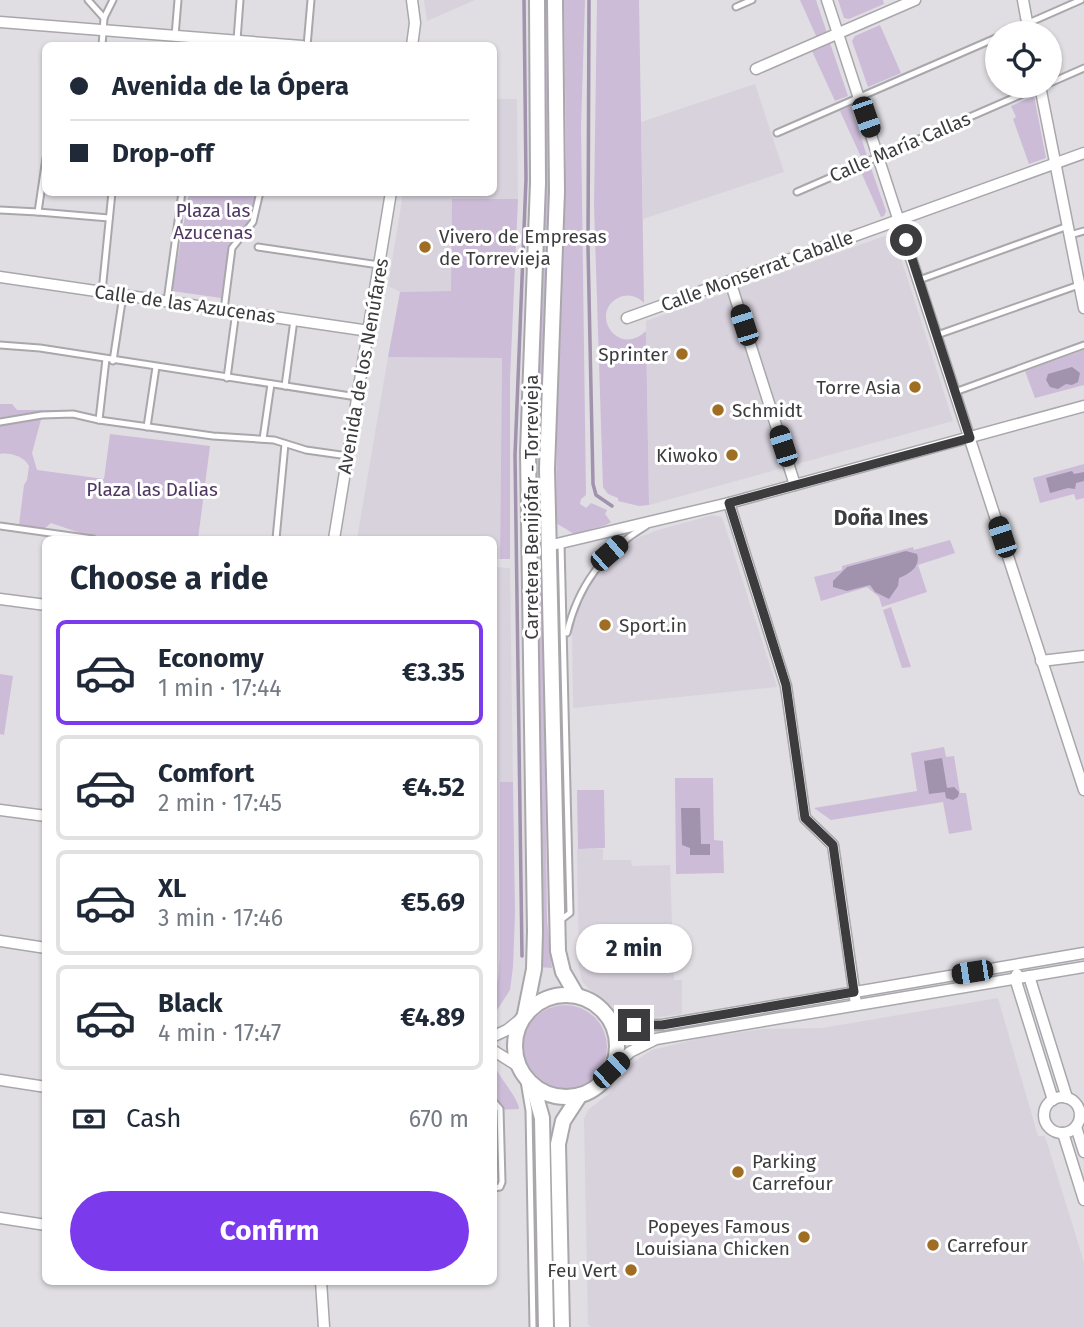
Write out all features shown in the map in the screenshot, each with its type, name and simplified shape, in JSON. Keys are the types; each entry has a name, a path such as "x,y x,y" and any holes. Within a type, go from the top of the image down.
{"main road":[{"name":"Carretera Benijófar - Torrevieja","path":"524,1016 533,980 535,931 528,452 538,183 537,0"},
{"name":"Carretera Benijófar - Torrevieja","path":"555,0 557,191 549,372 554,545 556,924 559,961 577,996"},
{"path":"525,1076 551,1095 570,1097 593,1090 611,1070 617,1050 610,1020 600,1008 577,996 554,996 534,1005 524,1016 515,1036 514,1045 525,1076 542,1118 546,1327"},
{"path":"562,1327 558,1144 563,1121 580,1095"}],"street":[{"path":"412,0 415,23 413,42"},
{"path":"827,0 1084,790"},
{"path":"756,69 915,0"},
{"path":"1023,0 1027,21"},
{"path":"0,22 175,36 209,42 260,42"},
{"path":"1045,98 1084,309"},
{"name":"Calle Monserrat Caballe","path":"628,318 1084,153"},
{"name":"Avenida de los Nenúfares","path":"335,536 390,196"},
{"name":"Calle de las Azucenas","path":"0,277 369,331"},
{"path":"730,281 795,485"},
{"path":"554,545 729,503 1084,406"},
{"path":"729,503 786,685 805,818 833,845 856,1004"},
{"path":"0,599 42,604"},
{"path":"1041,661 1084,656"},
{"path":"0,810 42,815"},
{"path":"0,941 42,947"},
{"path":"610,1020 634,1025 662,1025 1084,953"},
{"path":"1023,964 1015,978 1053,1100"},
{"path":"611,1070 630,1052 656,1038 1084,967"},
{"path":"1029,976 1067,1098"},
{"path":"497,1035 524,1016"},
{"path":"497,1053 525,1076"},
{"path":"0,1080 42,1086"},
{"path":"1067,1098 1075,1102 1080,1110 1080,1119 1076,1127 1063,1133 1052,1130 1045,1119 1045,1111 1053,1100 1067,1098"},
{"path":"1076,1127 1084,1152"},
{"path":"1063,1133 1084,1200"},
{"path":"0,1218 42,1224"},
{"path":"321,1285 324,1327"}],"lane":[{"path":"88,0 104,18"},
{"path":"103,42 104,18 113,0"},
{"path":"175,36 178,0"},
{"path":"237,40 240,0"},
{"path":"305,42 310,0"},
{"path":"736,7 752,0"},
{"path":"1043,21 1081,0"},
{"path":"777,133 985,43"},
{"name":"Calle María Callas","path":"1062,77 1084,68"},
{"name":"Calle María Callas","path":"797,192 1013,98"},
{"path":"38,212 42,185"},
{"path":"102,292 112,196"},
{"path":"167,301 181,196"},
{"path":"224,310 232,247 253,222 259,196"},
{"path":"0,210 109,218"},
{"path":"919,280 1069,231 1084,230"},
{"path":"258,247 380,265"},
{"path":"937,335 1079,285"},
{"path":"113,361 123,295"},
{"path":"227,378 236,312"},
{"path":"285,386 294,320"},
{"path":"0,345 40,348 358,397"},
{"path":"955,391 1084,345"},
{"path":"99,420 106,359"},
{"path":"147,427 156,367"},
{"path":"263,439 271,384"},
{"path":"0,422 65,413 213,436 263,439 306,450 348,456"},
{"path":"276,536 285,443"},
{"path":"565,643 574,607 593,572 622,542 655,520"},
{"path":"0,526 63,536"},
{"path":"554,545 565,643 570,913 556,924"},
{"path":"525,1076 530,1119 533,1327"},
{"path":"497,1106 500,1109 502,1182 497,1188"}],"shaded area":[{"path":"424,0 475,0 427,21"},
{"path":"755,84 784,172 643,219 641,122"},
{"path":"497,99 517,99 518,199 452,199 451,291 400,292 388,286 403,196 497,196"},
{"path":"893,233 953,421 649,505 646,321"},
{"path":"388,357 502,358 500,559 497,559 497,536 358,536"},
{"path":"1072,367 1080,373 1078,382 1058,389 1050,387 1046,380 1048,374"},
{"path":"1072,471 1074,474 1084,472 1084,481 1076,483 1075,489 1050,493 1046,478"},
{"path":"713,515 722,517 777,687 573,708 572,630 580,602 594,576 612,556 632,540"},
{"path":"906,551 917,554 916,566 899,578 898,586 889,599 875,592 870,585 847,591 833,587 833,581 847,567"},
{"path":"497,567 510,568 513,782 500,783 497,982"},
{"path":"942,758 947,788 954,787 959,792 958,797 953,800 946,798 945,792 929,794 924,761"},
{"path":"681,808 700,808 701,844 710,844 710,855 690,855 690,848 682,845"},
{"path":"577,849 603,849 603,860 631,860 632,866 670,865 674,980 682,980 682,1014 653,1018 626,1016 582,981 579,969"},
{"path":"998,998 1038,1136 1045,1136 1084,1262 1084,1327 591,1327 588,1324 584,1119 588,1110 611,1092 627,1069 638,1059 652,1050 705,1037 764,1029 822,1028"}],"green space":[{"path":"543,0 549,0 551,160 541,410 547,921 552,968 540,967 543,909 535,456 545,179"},
{"path":"564,0 585,0 581,127 586,495 580,504 586,508 591,503 607,510 605,514 611,522 574,534 556,523 557,384 566,159"},
{"path":"597,0 639,0 644,303 632,296 622,296 610,305 606,313 607,322 617,336 636,338 646,331 649,505 639,506 618,501 618,498 608,494 603,487 594,206"},
{"path":"800,0 816,0 827,33 817,38"},
{"path":"838,0 883,0 884,4 849,19 844,18"},
{"path":"880,25 901,73 868,87 852,41 855,36"},
{"path":"830,43 848,96 835,101 812,51"},
{"path":"1034,98 1046,158 1029,164 1011,106"},
{"path":"851,106 867,156 862,159 840,111"},
{"path":"871,168 886,211 881,217 861,172"},
{"name":"Plaza las Azucenas","path":"188,196 256,196 248,223 231,243 221,298 172,291"},
{"path":"452,199 518,199 510,379 510,559 500,559 502,358 388,357 400,292 451,291"},
{"path":"1084,350 1084,385 1035,398 1025,371"},
{"name":"Plaza las Dalias","path":"0,404 12,404 17,410 62,410 61,415 42,416 32,453 37,470 104,479 110,434 210,446 198,536 89,536 51,523 44,529 19,525 29,466 17,456 0,454"},
{"path":"1084,464 1084,498 1076,500 1074,494 1040,503 1033,478"},
{"path":"950,540 955,553 918,565 927,592 882,607 879,597 867,587 821,601 814,577 842,570 842,566"},
{"path":"891,607 911,667 902,668 883,610"},
{"path":"0,674 13,676 4,735 0,734"},
{"path":"944,747 946,757 954,756 960,793 966,793 972,830 949,834 943,802 831,820 814,808 917,791 911,753"},
{"path":"675,778 713,778 714,840 723,841 724,873 676,874"},
{"path":"500,782 513,782 513,967 510,990 497,1010 500,956"},
{"path":"577,790 604,790 605,848 578,849"},
{"path":"565,1005 581,1008 595,1017 604,1031 607,1047 604,1063 595,1077 581,1086 565,1089 549,1086 535,1077 526,1063 523,1047 526,1031 535,1017 549,1008"},
{"path":"497,1070 516,1100 519,1109 497,1110"}],"waterway":[{"path":"522,956 515,455 526,179 524,0"},
{"path":"589,0 588,247 593,484 596,495 612,506"}],"place":[{"name":"Vivero de Empresas de Torrevieja","path":"425,247"},
{"name":"Sprinter","path":"682,354"},
{"name":"Torre Asia","path":"915,387"},
{"name":"Schmidt","path":"718,410"},
{"name":"Kiwoko","path":"732,455"},
{"name":"Sport.in","path":"605,625"},
{"name":"Parking Carrefour","path":"738,1172"},
{"name":"Popeyes Famous Louisiana Chicken","path":"804,1237"},
{"name":"Carrefour","path":"933,1245"},
{"name":"Feu Vert","path":"631,1270"}],"district":[{"name":"Doña Ines","path":"881,518"}],"route":[{"path":"634,1025 662,1025 854,992 833,845 805,818 786,685 729,503 970,438 906,240"}]}
